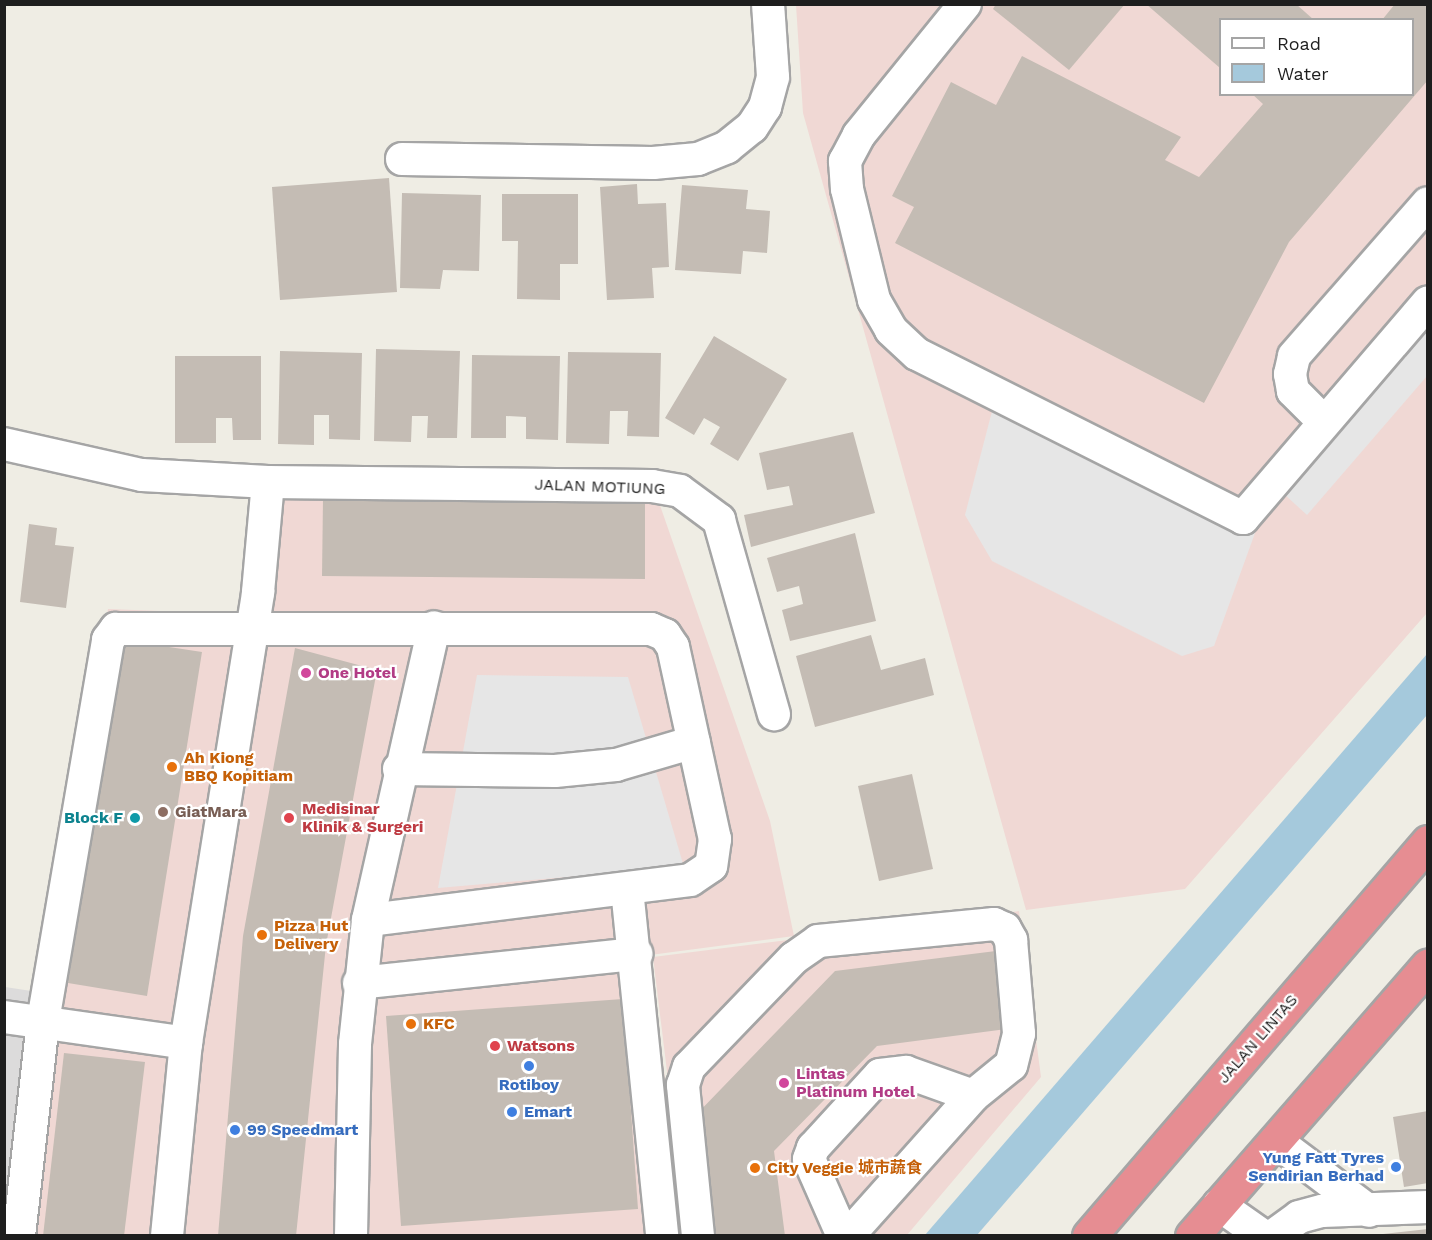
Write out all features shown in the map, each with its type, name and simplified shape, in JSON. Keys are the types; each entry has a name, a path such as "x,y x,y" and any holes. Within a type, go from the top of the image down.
{"highway":[{"name":"JALAN LINTAS","path":"1089,1236 1428,842"},
{"path":"1192,1236 1428,965"}],"street":[{"path":"402,159 653,163 698,159 727,147 752,127 765,107 773,78 768,4"},
{"path":"965,4 859,135 845,161 847,189 874,300 891,330 917,354 1243,518 1428,302"},
{"path":"1324,422 1293,391 1290,374 1294,356 1428,203"},
{"name":"JALAN MOTIUNG","path":"4,444 142,475 268,482 652,486 680,492 719,520 774,714"},
{"path":"166,1236 186,1043 262,563 268,482"},
{"path":"19,1236 43,1021 108,640 116,629 131,626 250,631 434,627 651,629 665,635 673,646 716,839 711,866 690,880 368,920"},
{"path":"351,1236 359,983 368,920 399,770 434,627"},
{"path":"399,770 555,771 616,765 694,742"},
{"path":"627,889 636,954 662,1236"},
{"path":"698,1236 683,1084 689,1067 794,958 818,941 994,924 1005,929 1011,939 1018,1050 1011,1065 973,1096 848,1236"},
{"path":"359,983 636,954"},
{"path":"4,1017 186,1043"},
{"path":"843,1236 810,1159 813,1148 879,1075 906,1072 973,1096"},
{"path":"1276,1141 1369,1211"},
{"path":"1219,1205 1263,1236"},
{"path":"1273,1236 1299,1217 1322,1211 1428,1207"}],"shaded area":[{"path":"796,5 1427,5 1427,613 1185,889 1026,910 803,113"},
{"path":"1427,330 1427,376 1307,515 1284,494"},
{"path":"996,396 1259,522 1214,646 1182,656 992,561 965,515"},
{"path":"259,487 655,491 770,821 794,936 650,955 684,1235 15,1236 39,1013 108,609 240,614"},
{"path":"477,675 628,677 684,867 438,888"},
{"path":"1019,911 1041,1077 907,1235 687,1235 653,957"},
{"path":"5,987 38,992 5,1236"}],"water":[{"path":"1427,654 1427,715 977,1235 925,1235"}],"building":[{"path":"996,4 1125,4 1069,70 993,9"},
{"path":"1146,4 1296,4 1312,18 1219,18 1219,67"},
{"path":"1395,4 1428,6 1428,80 1289,242 1204,403 895,243 914,207 892,196 951,82 996,105 1022,56 1181,137 1165,160 1199,177 1263,104 1254,96 1414,96 1414,18 1384,18"},
{"path":"389,178 397,292 280,300 272,187"},
{"path":"637,184 638,204 666,203 669,267 652,268 654,298 607,300 600,187"},
{"path":"682,185 748,190 746,209 770,211 767,253 743,251 741,274 675,270"},
{"path":"402,193 481,195 479,271 443,270 440,289 400,288"},
{"path":"502,194 578,194 578,264 560,264 560,300 517,299 518,241 502,241"},
{"path":"714,336 787,379 738,461 710,444 720,427 704,418 694,435 665,418"},
{"path":"376,349 460,351 457,438 427,438 428,416 412,416 411,442 374,441"},
{"path":"280,351 362,353 360,440 329,439 329,415 314,415 314,445 278,444"},
{"path":"568,352 661,353 659,437 627,436 628,411 610,411 609,444 566,443"},
{"path":"472,355 560,356 558,440 526,439 526,417 506,416 506,438 471,438"},
{"path":"175,356 261,356 261,440 233,440 232,418 216,418 216,443 175,443"},
{"path":"853,432 875,513 751,547 744,515 793,505 789,486 767,490 759,453"},
{"path":"323,499 645,502 645,579 322,576"},
{"path":"29,524 57,528 55,545 74,547 66,608 20,602"},
{"path":"855,533 876,621 790,641 782,610 803,604 799,586 777,592 767,558"},
{"path":"871,635 881,670 925,658 934,695 815,727 796,656"},
{"name":"Block F","path":"123,640 202,652 147,996 68,983"},
{"path":"295,648 377,670 326,945 296,1236 218,1236 243,936"},
{"path":"912,774 933,869 879,881 858,786"},
{"path":"1004,950 1014,1028 877,1046 774,1151 785,1236 708,1236 693,1118 835,971"},
{"name":"Emart","path":"623,999 638,1209 401,1226 386,1016"},
{"path":"64,1053 145,1062 124,1236 43,1236"},
{"path":"1428,1111 1428,1183 1404,1187 1393,1117"},
{"path":"1428,1229 1428,1236 1383,1236 1383,1234"}],"place":[{"name":"One Hotel","path":"306,673"},
{"name":"Ah Kiong BBQ Kopitiam","path":"172,767"},
{"name":"GiatMara","path":"163,812"},
{"name":"Block F","path":"135,818"},
{"name":"Medisinar Klinik & Surgeri","path":"289,818"},
{"name":"Pizza Hut Delivery","path":"262,935"},
{"name":"KFC","path":"411,1024"},
{"name":"Watsons","path":"495,1046"},
{"name":"Rotiboy","path":"529,1066"},
{"name":"Lintas Platinum Hotel","path":"784,1083"},
{"name":"Emart","path":"512,1112"},
{"name":"99 Speedmart","path":"235,1130"},
{"name":"Yung Fatt Tyres Sendirian Berhad","path":"1396,1167"},
{"name":"City Veggie 城市蔬食","path":"755,1168"}]}
